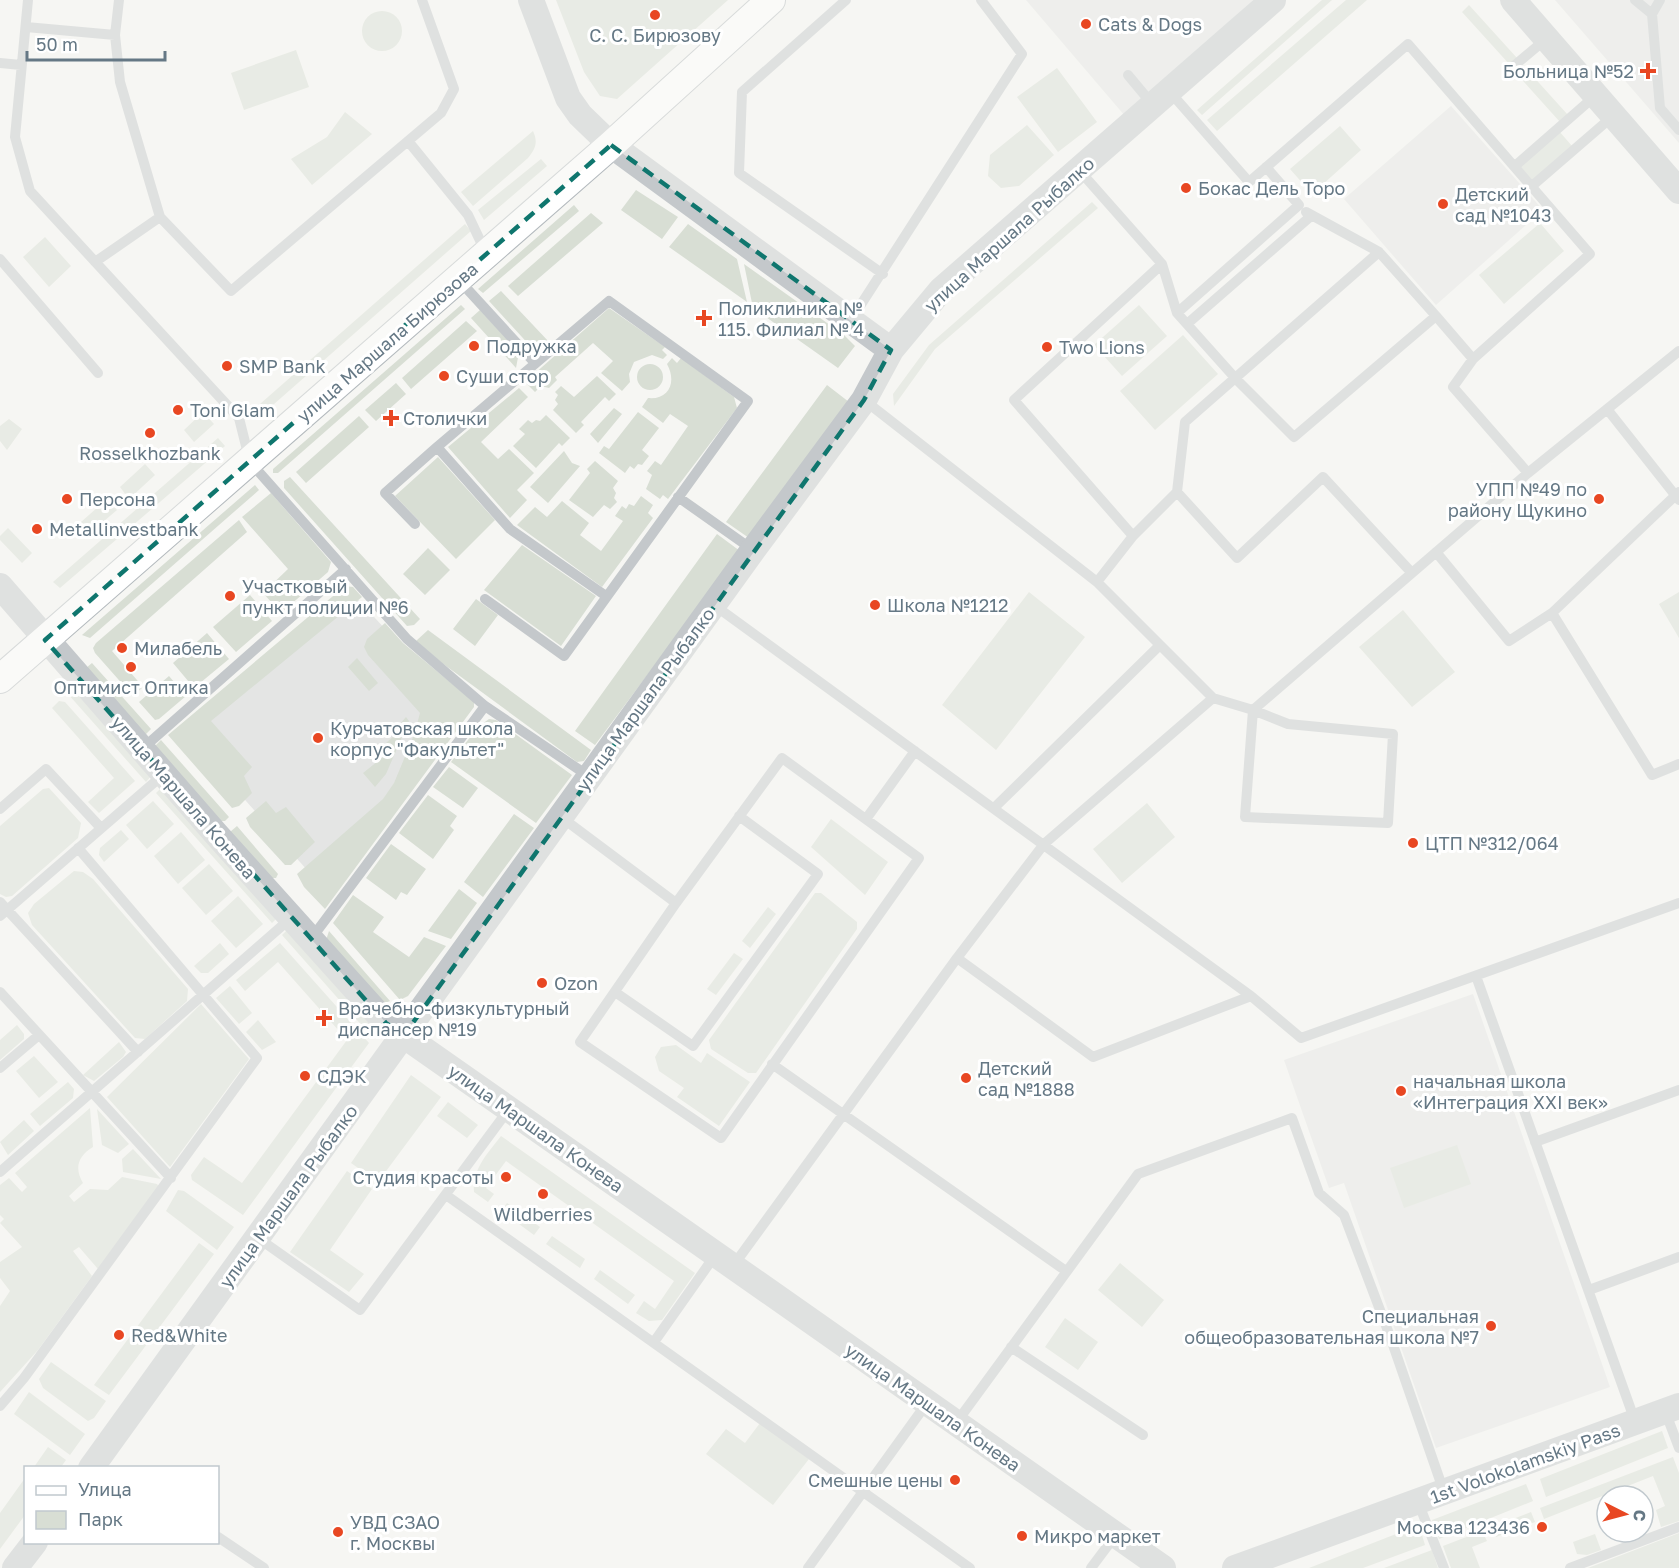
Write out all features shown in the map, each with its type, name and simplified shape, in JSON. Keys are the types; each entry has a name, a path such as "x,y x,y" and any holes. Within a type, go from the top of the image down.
{"main road":[{"name":"улица Маршала Бирюзова","path":"0,679 611,146 771,0"}],"street":[{"path":"531,0 568,98 580,115 611,146 891,350"},
{"name":"улица Маршала Рыбалко","path":"92,1466 753,550 864,400 891,350 941,290 1273,0"},
{"path":"1513,0 1679,191"},
{"name":"улица Маршала Конева","path":"0,586 45,640 386,1023 1163,1568"},
{"name":"1st Volokolamskiy Pass","path":"1235,1568 1672,1408"},
{"path":"15,1568 33,1544"}],"lane":[{"path":"28,0 15,137 30,191 239,418 250,462 406,639 485,706 590,777"},
{"path":"119,0 115,35 120,82 160,217 231,291 441,113 454,89 422,0"},
{"path":"846,0 742,92 739,173 883,274"},
{"path":"850,320 883,274 1022,54 981,0"},
{"path":"1635,0 1652,14"},
{"path":"1660,0 1652,14 1660,108 1679,130"},
{"path":"26,27 115,35"},
{"path":"1509,70 1546,39"},
{"path":"1128,75 1162,99 1249,182 1408,44 1590,254 1473,359 1453,387 1528,472"},
{"path":"0,63 21,65"},
{"path":"1515,166 1595,96"},
{"path":"1532,186 1612,116"},
{"path":"408,141 468,215 486,255"},
{"path":"1266,167 1311,216 1379,252 1473,359"},
{"path":"1079,170 1162,264 1177,313 1236,379 1294,437 1436,316"},
{"path":"1177,313 1299,205"},
{"path":"1187,324 1311,216"},
{"path":"95,262 160,217"},
{"path":"1097,582 1133,536 1177,492 1185,422 1379,252"},
{"path":"0,259 98,373"},
{"path":"1133,536 1014,400 1162,264"},
{"path":"458,279 535,363"},
{"path":"415,524 385,493 609,301 748,401 564,656 485,599"},
{"path":"864,400 1097,582 1213,698 1253,710 1288,724 1393,734 1388,823 1245,817 1253,710 1528,472 1679,351"},
{"path":"1436,552 1509,640 1552,613 1678,496 1607,409"},
{"path":"437,447 510,529 606,596"},
{"path":"1177,492 1237,558 1323,477 1412,572"},
{"path":"678,497 753,550"},
{"path":"142,749 346,569"},
{"path":"714,604 1251,996 1301,1038 1679,903"},
{"path":"1552,613 1652,775 1679,764"},
{"path":"994,808 1160,645"},
{"path":"654,1342 842,1116 957,958 1044,844 1213,698"},
{"path":"311,940 485,706"},
{"path":"866,819 915,751"},
{"path":"782,758 866,819 919,858 721,1138 580,1042 676,903 782,758"},
{"path":"0,808 46,769 101,828"},
{"path":"138,1052 2,909 164,774"},
{"path":"615,992 693,1046 818,874 739,816"},
{"path":"561,817 676,903"},
{"path":"0,1407 24,1378 257,1058 78,848"},
{"path":"0,1172 93,1093 291,917"},
{"path":"957,958 1093,1057 1251,996"},
{"path":"1476,976 1635,1422"},
{"path":"0,992 171,1178"},
{"path":"0,1068 39,1035"},
{"path":"772,1064 842,1116 1066,1271"},
{"path":"1535,1142 1679,1090"},
{"path":"258,1238 360,1310 509,1109"},
{"path":"956,1423 1138,1174 1292,1118 1319,1193 1344,1215 1391,1339 1444,1492"},
{"path":"446,1195 970,1568"},
{"path":"1589,1290 1679,1257"},
{"path":"1011,1347 1143,1435"},
{"path":"808,1568 927,1402"},
{"path":"1672,1408 1679,1448"},
{"path":"1418,1502 1444,1568"},
{"path":"1570,1568 1679,1527"},
{"path":"1091,1568 1115,1536"},
{"path":"219,1538 264,1568"}],"highlighted area":[{"path":"611,145 891,350 864,400 404,1035 386,1023 45,640"}],"shaded area":[{"path":"1026,0 1253,0 1125,116"},
{"name":"Больница №52","path":"1555,0 1679,0 1679,143"},
{"name":"Детский сад №1043","path":"1451,106 1543,210 1436,305 1344,199"},
{"name":"Курчатовская школа корпус \"Факультет\"","path":"350,591 400,645 471,705 330,896 184,731"},
{"name":"Специальная общеобразовательная школа №7","path":"1473,994 1610,1387 1436,1448 1344,1183 1329,1188 1284,1060"}],"green space":[{"path":"556,0 728,0 617,99 600,96 584,72"},
{"path":"1322,0 1332,0 1202,115 1197,110"},
{"path":"1346,0 1367,0 1217,131 1207,120"},
{"path":"1469,5 1517,58 1510,65 1462,12"},
{"path":"382,11 396,17 402,31 396,45 382,51 368,45 362,31 368,17"},
{"path":"296,50 309,87 244,110 231,73"},
{"path":"1522,64 1568,115 1560,122 1514,71"},
{"path":"1057,68 1097,122 1058,152 1017,97"},
{"path":"345,112 372,134 312,185 291,159 327,137"},
{"path":"1027,125 1054,155 1019,186 1001,188 988,176 990,155"},
{"path":"1340,126 1361,150 1312,194 1290,169"},
{"path":"533,131 535,145 528,158 473,206 461,192"},
{"path":"1559,131 1572,146 1533,181 1519,166"},
{"path":"541,159 547,166 484,220 478,210"},
{"path":"636,190 678,217 662,239 621,210"},
{"path":"1092,202 1098,208 935,349 894,406 893,394 929,345"},
{"path":"574,205 579,211 483,293 478,289"},
{"path":"591,213 603,223 518,296 508,286"},
{"path":"1540,223 1564,251 1504,304 1479,275"},
{"path":"465,224 471,231 257,419 251,412"},
{"path":"688,224 737,259 747,302 669,247"},
{"path":"45,237 71,266 49,287 23,257"},
{"path":"744,264 844,335 855,346 838,368 753,308"},
{"path":"501,291 550,343 544,348 532,348 489,301"},
{"path":"461,305 465,309 278,473 273,473 273,469"},
{"path":"1139,305 1167,336 1122,376 1094,345"},
{"path":"609,308 665,347 662,350 667,355 663,359 652,355 634,362 629,374 630,382 622,391 601,373 613,361 593,343 555,377 557,380 549,388 541,386 535,392 525,382"},
{"path":"480,310 519,352 516,368 471,318"},
{"path":"466,321 477,331 411,389 402,378"},
{"path":"1183,335 1218,374 1155,430 1120,391"},
{"path":"672,358 677,363 681,358 734,397 737,408 668,499 663,495 660,499 646,489 652,475 647,471 655,461 661,465 688,426 670,414 663,423 642,407 648,398 655,398 666,393 671,383 667,364"},
{"path":"650,364 659,368 663,377 659,386 650,390 641,386 637,377 641,368"},
{"path":"597,376 616,394 609,401 605,397 581,422 584,425 576,433 553,410 558,404 555,400 558,395 555,392 561,386 574,397"},
{"path":"396,383 406,394 376,421 365,410"},
{"path":"827,385 849,402 749,538 726,522"},
{"path":"519,388 528,397 481,442 498,459 509,449 534,473 517,490 527,500 510,518 448,447"},
{"path":"614,408 622,414 598,443 590,434"},
{"path":"203,412 214,424 194,442 184,430"},
{"path":"638,412 659,428 642,450 649,456 642,465 638,464 634,469 630,466 625,473 599,453 604,446 609,449"},
{"path":"546,415 570,438 562,446 559,443 536,468 513,446 525,434 519,429 528,420 532,423 536,420 540,421"},
{"path":"359,416 369,427 306,483 296,472"},
{"path":"9,419 22,429 7,450 0,441 0,426"},
{"path":"218,438 225,446 60,588 53,582"},
{"path":"564,451 572,463 580,466 548,503 530,487"},
{"path":"438,457 495,520 456,559 395,496"},
{"path":"595,461 618,481 613,488 617,502 610,509 604,505 593,517 569,500 590,473 587,469"},
{"path":"145,464 155,475 129,499 120,487"},
{"path":"290,477 420,619 414,625 407,626 284,488 284,481"},
{"path":"255,485 259,490 90,638 82,635"},
{"path":"271,493 331,562 328,572 281,613 263,593 288,569 242,517"},
{"path":"641,496 653,505 648,513 653,518 602,587 517,525 535,507 547,517 562,501 589,523 580,535 601,551 623,521 615,516 622,506 626,509 629,504 634,506"},
{"path":"107,499 117,510 90,533 81,522"},
{"path":"239,520 247,532 112,651 143,687 133,696 95,653 93,648 96,643"},
{"path":"8,528 32,553 22,563 0,540 0,536"},
{"path":"717,534 740,551 595,745 575,731"},
{"path":"522,545 596,596 561,646 484,590"},
{"path":"428,548 450,570 425,595 403,574"},
{"path":"345,586 353,587 362,597 211,721 252,767 244,776 252,793 239,806 232,808 168,735"},
{"path":"1029,592 1085,637 996,750 942,705"},
{"path":"1679,592 1679,638 1659,604"},
{"path":"250,595 272,621 236,652 213,627"},
{"path":"476,599 498,615 475,646 453,629"},
{"path":"1403,610 1455,672 1412,707 1359,647"},
{"path":"385,623 403,643 474,702 474,707 325,909 304,887 297,874 383,799 394,783 414,735 420,713 368,655 364,647 367,639"},
{"path":"428,630 591,750 584,761 577,762 442,663 416,641"},
{"path":"207,633 229,659 194,688 173,663"},
{"path":"357,658 378,683 369,691 348,667"},
{"path":"92,663 151,729 144,736 86,668"},
{"path":"169,676 186,696 155,720 139,702"},
{"path":"73,688 151,776 146,782 68,694"},
{"path":"59,701 65,702 135,781 99,813 88,802 114,778 52,708"},
{"path":"406,717 409,721 386,774 375,787 363,773 383,757 378,750 402,729 399,725"},
{"path":"489,719 496,720 572,775 536,823 451,762 478,727"},
{"path":"161,740 229,817 225,821 219,821 154,747"},
{"path":"449,767 478,788 463,808 433,787"},
{"path":"49,788 81,823 78,838 12,896 6,897 0,894 0,826 43,789"},
{"path":"161,788 277,918 272,923 156,793"},
{"path":"428,795 457,816 450,826 454,830 433,859 399,833"},
{"path":"153,801 174,824 147,849 126,825"},
{"path":"266,801 276,813 286,807 315,842 291,865 285,865 250,827 246,818"},
{"path":"1147,803 1175,837 1122,883 1093,849"},
{"path":"514,814 534,828 483,897 464,882"},
{"path":"831,819 888,862 865,895 811,847"},
{"path":"237,826 278,874 276,878 271,878 230,832"},
{"path":"121,830 129,839 104,862 99,855 100,848"},
{"path":"181,832 205,860 178,884 154,856"},
{"path":"391,844 426,869 407,895 401,892 396,900 366,878"},
{"path":"209,864 233,891 206,915 182,888"},
{"path":"74,871 83,872 93,879 188,989 187,1001 145,1039 135,1038 32,925 28,913 34,904"},
{"path":"459,889 477,903 451,939 428,931"},
{"path":"815,893 821,893 857,922 857,929 756,1073 748,1073 711,1049 709,1040"},
{"path":"353,895 384,917 373,932 409,957 424,937 446,946 408,996 400,1000 333,923"},
{"path":"238,896 263,924 236,948 211,921"},
{"path":"768,907 776,914 750,948 742,941"},
{"path":"287,930 369,1023 376,1034 372,1037 282,935"},
{"path":"329,931 390,1001 383,1004 326,940"},
{"path":"220,943 229,954 208,973 201,973 194,966"},
{"path":"280,943 369,1043 243,1215 192,1180 191,1175 204,1157 242,1183 347,1040 278,962 245,991 236,980"},
{"path":"734,953 743,959 716,995 707,989"},
{"path":"230,986 252,1013 239,1024 216,998"},
{"path":"201,1004 249,1059 170,1167 107,1097"},
{"path":"258,1020 276,1042 262,1050 246,1032"},
{"path":"17,1025 24,1034 24,1039 0,1060 0,1040"},
{"path":"119,1042 126,1052 123,1057 94,1081 83,1075"},
{"path":"676,1045 701,1063 707,1053 750,1082 719,1126 677,1097 684,1088 659,1071 655,1057 661,1047"},
{"path":"34,1056 58,1082 39,1098 16,1071"},
{"path":"411,1075 441,1097 378,1182 351,1163"},
{"path":"68,1082 74,1089 73,1098 40,1126 30,1114"},
{"path":"448,1102 478,1125 467,1138 437,1116"},
{"path":"90,1108 93,1147 84,1154 79,1163 80,1178 83,1183 69,1196 74,1202 90,1189 108,1190 122,1177 157,1184 159,1187 98,1269 79,1247 73,1251 92,1276 38,1350 0,1392 0,1306 10,1291 0,1278 0,1262 22,1247 0,1223 4,1219 0,1215 0,1185 9,1178 22,1192 27,1187 15,1173"},
{"path":"97,1109 129,1144 118,1153 102,1145"},
{"path":"24,1120 34,1131 8,1155 0,1142"},
{"path":"501,1136 695,1273 662,1320 649,1321 636,1313 644,1301 655,1309 674,1281 506,1161 486,1188 494,1194 488,1202 474,1192 478,1169"},
{"path":"1457,1145 1471,1184 1404,1208 1390,1168"},
{"path":"133,1149 161,1179 123,1172 122,1159"},
{"path":"347,1171 372,1189 330,1250 364,1274 349,1292 290,1252"},
{"path":"178,1190 184,1191 234,1227 217,1250 166,1211"},
{"path":"507,1203 540,1227 534,1235 501,1211"},
{"path":"552,1236 585,1259 580,1268 546,1244"},
{"path":"199,1243 214,1254 109,1395 94,1385"},
{"path":"1120,1263 1164,1300 1142,1327 1098,1290"},
{"path":"600,1270 635,1295 628,1304 594,1279"},
{"path":"1065,1318 1098,1342 1078,1370 1045,1347"},
{"path":"51,1362 106,1401 94,1418 88,1421 43,1388 39,1379"},
{"path":"29,1392 85,1434 70,1455 14,1414"},
{"path":"760,1423 809,1459 773,1505 706,1454 726,1429 745,1443"},
{"path":"1662,1431 1668,1448 1546,1497 1540,1479"},
{"path":"48,1447 66,1460 62,1466 35,1466"},
{"path":"1673,1457 1679,1473 1679,1521 1661,1527 1656,1510 1665,1506 1653,1476 1633,1484 1603,1484"},
{"path":"24,1479 24,1516 0,1549 0,1513"},
{"path":"1526,1484 1533,1501 1439,1539 1432,1520"},
{"path":"1595,1487 1595,1499 1544,1519 1540,1508"},
{"path":"1531,1512 1535,1522 1496,1537 1492,1527"},
{"path":"1419,1525 1425,1545 1363,1568 1309,1568"},
{"path":"1482,1531 1487,1541 1472,1547 1480,1568 1451,1568 1443,1546"},
{"path":"1679,1533 1679,1568 1588,1568 1655,1544"},
{"path":"1595,1534 1595,1544 1599,1544 1601,1550 1587,1555 1577,1554 1573,1542"},
{"path":"1432,1550 1438,1568 1384,1568"}],"place":[{"name":"С. С. Бирюзову","path":"655,15"},
{"name":"Cats & Dogs","path":"1086,24"},
{"name":"Больница №52","path":"1648,71"},
{"name":"Бокас Дель Торо","path":"1186,188"},
{"name":"Детский сад №1043","path":"1443,204"},
{"name":"Поликлиника № 115. Филиал № 4","path":"704,318"},
{"name":"Подружка","path":"474,346"},
{"name":"Two Lions","path":"1047,347"},
{"name":"SMP Bank","path":"227,366"},
{"name":"Суши стор","path":"444,376"},
{"name":"Toni Glam","path":"178,410"},
{"name":"Столички","path":"391,418"},
{"name":"Rosselkhozbank","path":"150,433"},
{"name":"Персона","path":"67,499"},
{"name":"УПП №49 по району Щукино","path":"1599,499"},
{"name":"Metallinvestbank","path":"37,529"},
{"name":"Участковый пункт полиции №6","path":"230,596"},
{"name":"Школа №1212","path":"875,605"},
{"name":"Милабель","path":"122,648"},
{"name":"Оптимист Оптика","path":"131,667"},
{"name":"Курчатовская школа корпус \"Факультет\"","path":"318,738"},
{"name":"ЦТП №312/064","path":"1413,843"},
{"name":"Ozon","path":"542,983"},
{"name":"Врачебно-физкультурный диспансер №19","path":"324,1018"},
{"name":"СДЭК","path":"305,1076"},
{"name":"Детский сад №1888","path":"966,1078"},
{"name":"начальная школа «Интеграция XXI век»","path":"1401,1091"},
{"name":"Студия красоты","path":"506,1177"},
{"name":"Wildberries","path":"543,1194"},
{"name":"Специальная общеобразовательная школа №7","path":"1491,1326"},
{"name":"Red&White","path":"119,1335"},
{"name":"Смешные цены","path":"955,1480"},
{"name":"Москва 123436","path":"1542,1527"},
{"name":"УВД СЗАО г. Москвы","path":"338,1532"},
{"name":"Микро маркет","path":"1022,1536"}]}
